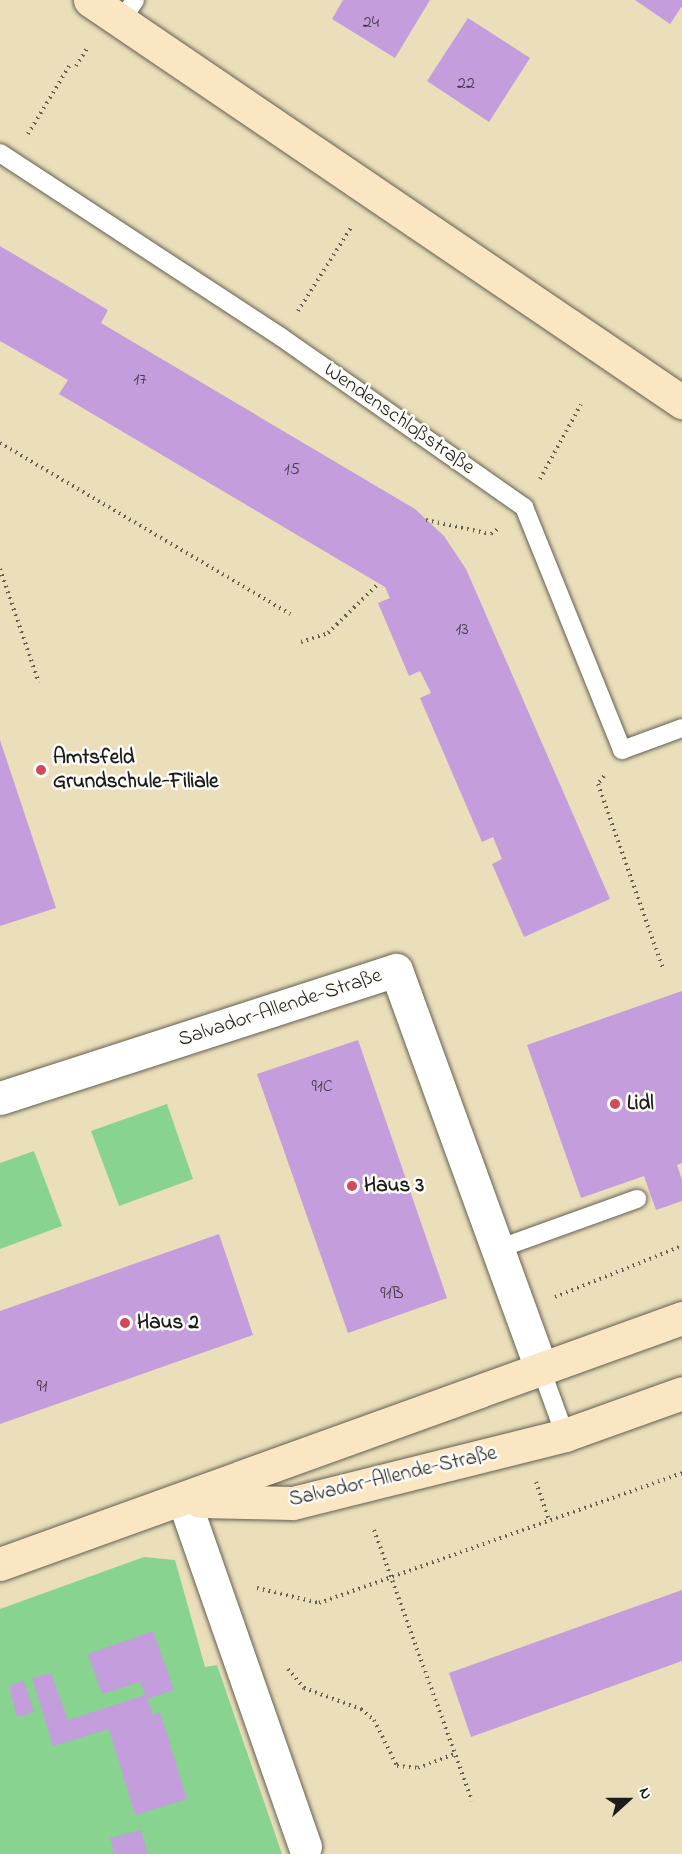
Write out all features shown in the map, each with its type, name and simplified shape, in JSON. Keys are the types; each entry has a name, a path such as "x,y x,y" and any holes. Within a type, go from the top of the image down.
{"main road":[{"path":"90,0 128,11 375,193 682,402"},
{"name":"Salvador-Allende-Straße","path":"0,1564 183,1501 682,1318"},
{"name":"Salvador-Allende-Straße","path":"183,1501 293,1503 565,1435 682,1393"}],"street":[{"name":"Salvador-Allende-Straße","path":"0,1098 396,970 541,1369"},
{"path":"183,1501 304,1850"}],"lane":[{"name":"Wendenschloßstraße","path":"6,157 281,337 524,507 622,750"},
{"path":"622,750 682,728"},
{"path":"498,1249 638,1199"},
{"name":"Salvador-Allende-Straße","path":"541,1369 565,1435"}],"path":[{"path":"6,157 71,63"},
{"path":"281,337 375,193"},
{"path":"0,443 291,614"},
{"path":"0,569 39,683"},
{"path":"301,642 328,633 379,583"},
{"path":"622,750 598,784 663,969"},
{"path":"524,1323 559,1293 682,1245"},
{"path":"211,1577 319,1603 682,1473"},
{"path":"525,1483 535,1480 549,1520"},
{"path":"374,1530 472,1801"},
{"path":"285,1662 293,1679 304,1688 361,1709 374,1720 397,1766 418,1768 455,1754"}],"green space":[{"path":"167,1104 193,1179 119,1206 91,1131"},
{"path":"34,1151 62,1226 0,1249 0,1163"},
{"path":"144,1557 175,1560 205,1667 217,1665 282,1854 0,1854 0,1609"}],"building":[{"path":"343,0 430,0 395,58 332,19"},
{"path":"635,0 682,0 682,6 670,24"},
{"path":"468,18 530,58 489,122 427,81"},
{"path":"0,246 108,310 101,323 415,509 444,536 466,569 610,899 524,937 492,864 502,859 493,837 482,842 420,698 431,693 420,671 409,676 378,603 390,598 385,587 59,394 68,380 0,341"},
{"path":"0,740 56,908 0,926"},
{"name":"Lidl","path":"682,991 682,1163 677,1165 682,1180 682,1201 656,1210 644,1176 581,1198 527,1045"},
{"name":"Haus 3","path":"358,1040 447,1298 348,1333 257,1074"},
{"name":"Haus 2","path":"219,1234 253,1335 0,1424 0,1311"},
{"path":"682,1590 682,1661 471,1737 449,1673"},
{"path":"153,1631 174,1690 147,1699 153,1715 160,1712 187,1799 135,1815 109,1729 53,1746 32,1678 51,1673 68,1720 145,1695 140,1682 102,1694 88,1654"},
{"path":"24,1681 34,1712 17,1717 9,1686"},
{"path":"141,1830 148,1854 114,1854 110,1838"}],"place":[{"name":"Amtsfeld Grundschule-Filiale","path":"41,770"},
{"name":"Lidl","path":"615,1104"},
{"name":"Haus 3","path":"352,1186"},
{"name":"Haus 2","path":"125,1323"}]}
